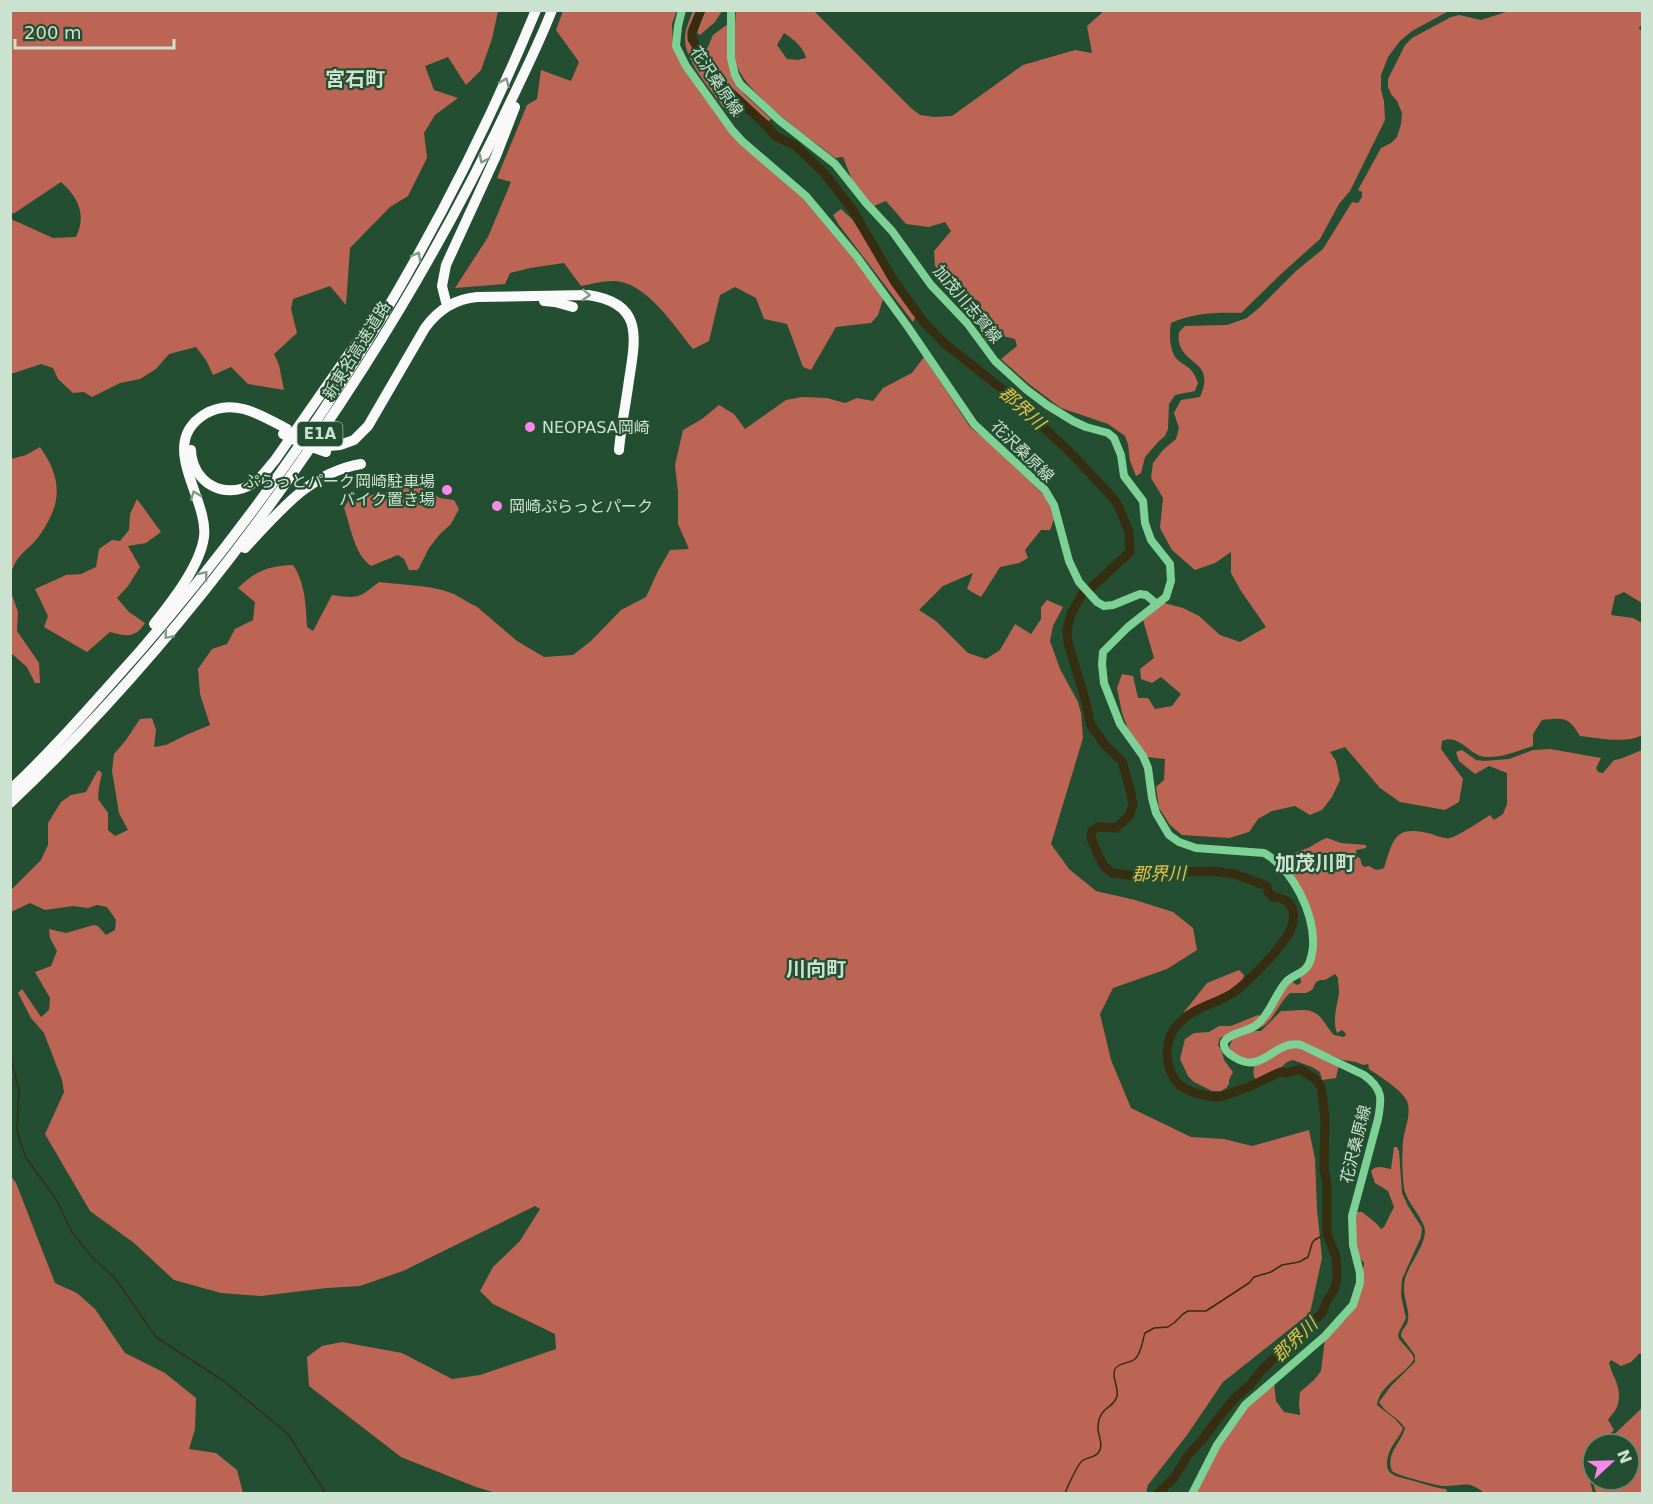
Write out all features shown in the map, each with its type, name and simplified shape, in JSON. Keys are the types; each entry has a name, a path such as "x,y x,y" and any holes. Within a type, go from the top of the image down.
{"highway":[{"name":"新東名高速道路","path":"10,790 63,736 185,598 250,516 333,397 405,279 447,201 494,107 536,10"},
{"name":"新東名高速道路","path":"10,803 71,743 193,606 309,451 440,242 478,170 550,15"},
{"path":"446,302 442,286 446,265 496,156 550,15"},
{"path":"285,431 238,413 219,414 205,422 195,433 190,452 192,462 201,479 222,490 238,490 259,479 275,460 386,299 405,279"},
{"path":"327,449 345,444 363,433 425,328 449,305 477,297 588,295 601,297 621,306 630,318 634,331 634,352 619,450"},
{"path":"63,736 134,651 168,606 201,551 205,525 185,463 184,447 191,428 198,418 223,407 247,409 303,444 343,451 352,448 369,435 430,332 451,311 467,304 488,302 547,301 573,307"},
{"path":"193,606 299,493 325,475 361,464"}],"main road":[{"name":"花沢桑原線","path":"682,10 676,46 686,66 732,130 806,196 857,257 974,424 1045,490 1054,505 1069,561 1079,582 1101,605 1109,607 1140,594 1146,595 1157,604 1114,640 1103,652 1102,657 1104,683 1120,724 1143,756 1148,768 1156,813 1169,835 1179,842 1196,848 1264,853 1273,858 1281,865 1299,892 1312,923 1310,963 1288,980 1262,1020 1253,1028 1228,1037 1224,1044 1225,1049 1237,1059 1255,1063 1262,1061 1284,1046 1294,1043 1364,1074 1377,1087 1381,1100 1378,1119 1352,1216 1353,1245 1360,1273 1360,1283 1353,1305 1325,1336 1245,1405 1217,1445 1192,1494"},
{"name":"加茂川志賀線","path":"731,10 733,68 748,92 843,172 866,203 892,231 932,285 967,323 1004,370 1027,390 1072,421 1108,433 1114,438 1121,455 1124,476 1143,501 1145,523 1151,540 1170,564 1171,581 1168,591 1166,597 1157,604"}],"shaded area":[{"path":"11,10 498,11 492,39 481,70 466,85 448,57 425,66 434,90 458,98 435,115 424,133 427,158 408,196 390,207 350,248 346,305 330,286 293,299 291,309 297,333 274,354 279,365 284,390 248,384 231,367 213,375 206,360 196,347 169,354 156,369 140,379 120,383 92,397 84,392 73,393 58,379 53,368 41,364 11,374 11,219 53,238 76,237 81,214 76,200 61,182 13,214 11,210"},
{"path":"677,10 672,24 673,45 731,133 803,198 867,275 883,299 878,315 871,323 836,327 811,370 803,367 787,324 764,319 756,298 735,287 720,295 709,341 693,349 658,306 637,288 613,281 581,286 564,263 510,273 505,284 455,288 488,237 511,182 497,178 527,105 537,99 541,70 571,81 579,62 556,30 563,11"},
{"path":"693,11 697,11 690,37 692,45 723,93 742,113 737,118 729,115 695,68 690,57 685,35"},
{"path":"704,11 722,11 715,22 700,35 697,33"},
{"path":"736,11 814,11 911,108 920,115 934,117 952,116 1023,65 1075,50 1092,53 1087,26 1104,11 1456,11 1447,12 1412,31 1400,41 1388,57 1381,75 1385,120 1350,191 1339,204 1320,239 1241,313 1205,314 1171,323 1170,338 1173,353 1193,372 1198,383 1195,391 1175,395 1169,404 1168,429 1165,436 1145,457 1141,473 1136,476 1130,461 1125,436 1108,424 1061,408 1029,384 1001,359 1017,346 1015,339 1003,336 987,342 979,330 980,302 961,291 935,266 934,251 951,231 945,222 929,227 906,224 886,201 874,206 852,180 843,157 835,158 780,115 753,90 743,78 735,61","holes":["784,33 800,46 806,58 787,59 777,45"]},
{"path":"1509,11 1642,11 1642,24 1639,28 1642,32 1642,603 1624,592 1615,596 1611,615 1633,618 1642,623 1642,735 1621,740 1580,736 1569,722 1556,719 1542,720 1533,734 1533,746 1503,755 1480,756 1454,740 1442,741 1441,749 1463,779 1459,802 1445,810 1400,802 1380,788 1345,747 1330,752 1336,761 1340,780 1332,797 1322,810 1310,815 1295,806 1272,811 1258,819 1249,832 1229,838 1182,835 1170,825 1159,808 1156,787 1164,780 1165,759 1146,757 1130,734 1122,713 1117,688 1122,674 1133,676 1138,698 1148,698 1155,709 1172,706 1181,694 1161,677 1152,683 1141,679 1140,669 1154,658 1143,620 1164,603 1183,608 1199,616 1220,635 1240,642 1266,627 1231,573 1231,552 1215,563 1195,570 1172,550 1160,528 1163,498 1151,478 1153,463 1176,439 1179,428 1174,413 1181,400 1200,397 1204,385 1202,370 1182,350 1179,332 1185,326 1227,325 1247,318 1296,271 1323,249 1352,202 1358,203 1362,197 1362,192 1358,190 1381,148 1397,137 1402,113 1388,87 1388,79 1405,45 1412,38 1451,17 1459,15 1481,20"},
{"path":"728,24 734,80 744,94 771,119 769,121 758,115 717,75 706,51 713,35"},
{"path":"841,209 852,219 916,316 913,322 839,225 833,215"},
{"path":"924,357 970,427 1048,499 1054,519 1050,530 1041,530 1025,550 1028,558 1019,563 1000,567 981,597 967,589 973,573 943,586 919,610 936,621 968,653 986,659 1000,650 1015,624 1031,634 1041,619 1041,607 1047,600 1063,607 1053,626 1050,641 1060,669 1078,702 1083,738 1051,844 1069,869 1096,891 1173,912 1193,928 1197,950 1167,969 1113,988 1100,1014 1111,1060 1131,1108 1191,1137 1224,1139 1252,1146 1309,1130 1315,1159 1322,1258 1310,1313 1223,1382 1187,1435 1148,1485 1146,1493 496,1493 401,1457 309,1386 307,1357 322,1346 342,1342 402,1353 452,1379 480,1375 556,1349 555,1334 493,1304 480,1291 493,1267 520,1241 540,1209 535,1206 403,1271 360,1286 261,1296 221,1293 174,1280 134,1243 90,1211 45,1134 64,1092 62,1080 44,1033 31,1018 18,993 22,989 41,1017 49,1010 50,998 35,972 51,966 57,951 50,938 49,929 66,933 94,925 106,935 115,930 116,920 107,907 97,905 88,908 73,906 45,910 30,903 11,912 11,890 41,860 48,845 48,823 61,802 71,795 86,792 98,770 102,773 98,799 108,813 108,830 115,836 128,830 119,813 112,771 114,754 140,719 152,718 156,730 154,747 166,745 210,725 200,694 198,669 212,649 227,644 235,629 253,620 255,602 238,588 256,574 269,568 293,565 302,587 307,627 313,631 332,595 358,596 379,582 425,587 451,593 476,606 517,641 544,657 573,655 591,641 621,610 646,597 670,550 689,549 678,524 675,465 683,430 702,419 719,405 734,414 745,429 786,400 802,397 827,398 845,403 857,398 873,401 883,388 912,373"},
{"path":"40,447 48,459 56,481 55,502 47,524 37,539 19,557 11,572 11,459 26,455"},
{"path":"405,479 440,498 454,500 459,509 451,524 429,548 417,570 409,570 404,559 398,555 371,566 365,561 357,547 344,508 348,501 376,494 379,497 388,491 388,483"},
{"path":"137,499 161,532 146,543 128,546 140,567 117,598 129,612 145,623 134,634 121,635 110,632 87,652 44,627 48,616 35,589 66,575 81,574 96,567 99,549 112,540 120,541 129,530 130,514"},
{"path":"10,589 18,612 17,631 39,663 40,683 35,683 27,667 11,653"},
{"path":"1550,749 1601,758 1596,768 1598,772 1603,773 1614,760 1642,750 1642,1356 1640,1353 1631,1362 1621,1366 1611,1360 1609,1363 1619,1394 1616,1409 1608,1420 1614,1430 1612,1432 1581,1432 1581,1492 1593,1493 1484,1493 1469,1485 1443,1486 1409,1478 1392,1471 1390,1465 1392,1454 1405,1428 1379,1402 1415,1362 1415,1355 1401,1336 1408,1315 1404,1285 1425,1233 1423,1223 1404,1188 1402,1153 1408,1116 1407,1101 1395,1088 1369,1069 1368,1064 1343,1060 1302,1043 1270,1056 1254,1059 1239,1056 1229,1047 1233,1038 1253,1031 1261,1031 1281,1011 1311,1011 1321,1018 1334,1035 1344,1037 1346,1034 1342,1030 1337,1033 1335,1023 1339,993 1338,978 1335,974 1316,982 1312,990 1306,993 1290,993 1271,1019 1256,1029 1291,981 1297,985 1301,983 1300,976 1303,975 1315,932 1286,867 1292,855 1327,838 1341,843 1366,845 1366,848 1356,850 1357,857 1360,858 1364,867 1369,866 1380,870 1384,868 1394,841 1403,833 1420,832 1450,838 1490,815 1494,820 1503,814 1507,804 1507,773 1489,766 1475,774 1459,761 1456,752 1462,750 1476,760 1484,761 1509,759 1533,750"},
{"path":"1239,970 1244,975 1240,984 1194,1007 1186,1014 1184,1012 1207,983"},
{"path":"1260,1016 1254,1024 1220,1038 1218,1045 1224,1060 1233,1072 1226,1088 1221,1091 1212,1091 1194,1082 1188,1076 1180,1059 1185,1039 1194,1033 1209,1032 1219,1026 1231,1026"},
{"path":"1294,1046 1339,1064 1336,1078 1322,1080 1320,1072 1293,1060 1257,1081 1254,1067 1282,1050"},
{"path":"1394,1147 1397,1147 1399,1151 1402,1193 1422,1228 1421,1237 1402,1279 1401,1296 1406,1318 1398,1334 1399,1339 1414,1359 1382,1392 1377,1405 1403,1428 1389,1453 1387,1467 1389,1471 1397,1476 1446,1489 1448,1493 1195,1494 1199,1482 1237,1419 1274,1383 1276,1401 1284,1412 1300,1415 1300,1392 1321,1371 1325,1338 1347,1318 1359,1292 1364,1263 1359,1257 1353,1218 1357,1212 1362,1212 1381,1229 1394,1207 1388,1191 1375,1183 1371,1171 1378,1167 1391,1169"},
{"path":"10,1175 16,1183 55,1283 77,1293 95,1309 125,1353 165,1373 196,1398 195,1429 189,1449 216,1453 237,1470 243,1493 11,1493"},
{"path":"1642,1408 1642,1493 1596,1493 1641,1492 1641,1432 1617,1432"}],"waterway":[{"name":"郡界川","path":"701,10 692,32 692,39 717,80 774,135 795,145 824,173 852,209 894,281 923,321 944,343 1006,392 1073,455 1118,505 1129,532 1130,552 1092,587 1083,592 1071,614 1067,630 1068,643 1086,702 1090,724 1106,746 1122,761 1133,805 1129,816 1116,828 1098,827 1092,831 1091,838 1104,866 1112,873 1144,877 1170,872 1212,871 1235,874 1267,886 1268,892 1273,897 1285,900 1293,911 1291,929 1274,954 1233,993 1195,1011 1181,1021 1169,1039 1167,1058 1170,1070 1178,1084 1195,1093 1210,1096 1220,1097 1280,1072 1287,1073 1300,1069 1315,1079 1321,1087 1323,1099 1327,1234 1336,1257 1337,1280 1322,1313 1235,1398 1188,1455 1174,1478 1157,1494"},
{"path":"10,1055 19,1090 17,1130 20,1142 26,1158 56,1199 72,1232 91,1256 115,1278 156,1337 225,1382 288,1434 326,1494"},
{"path":"1065,1494 1080,1463 1096,1455 1100,1450 1099,1419 1117,1396 1115,1369 1135,1359 1145,1333 1154,1328 1168,1327 1188,1311 1206,1311 1249,1283 1254,1277 1271,1272 1282,1265 1299,1262 1308,1257 1314,1240 1327,1234"}],"place":[{"name":"NEOPASA岡崎","path":"530,427"},
{"name":"ぷらっとパーク岡崎駐車場 バイク置き場","path":"447,490"},
{"name":"岡崎ぷらっとパーク","path":"497,506"}],"district":[{"name":"宮石町","path":"355,79"},
{"name":"加茂川町","path":"1315,863"},
{"name":"川向町","path":"816,969"}]}
